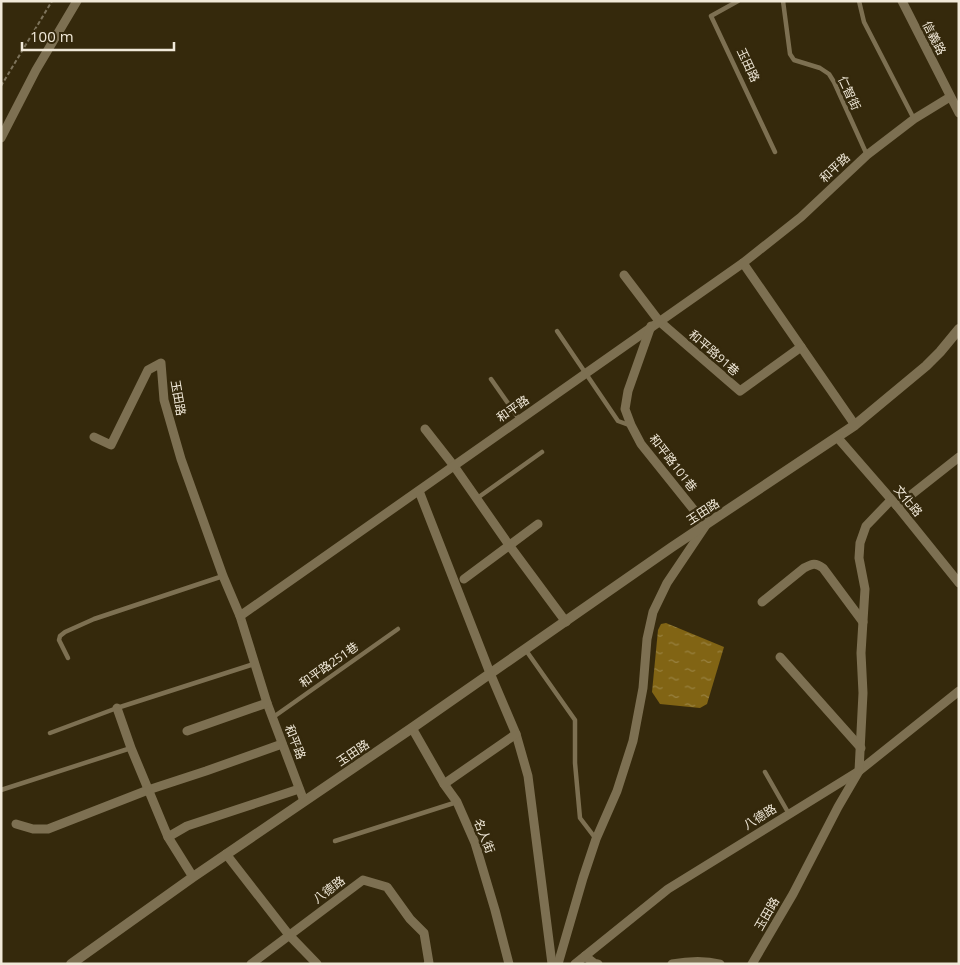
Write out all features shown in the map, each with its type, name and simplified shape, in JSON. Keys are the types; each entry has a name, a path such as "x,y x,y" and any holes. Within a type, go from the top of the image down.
{"street":[{"path":"1,138 36,70 77,1"},
{"name":"信義路","path":"902,1 959,113"},
{"name":"和平路","path":"304,801 272,718 240,616 743,263 801,217 867,155 914,119 950,97"},
{"path":"743,263 855,424"},
{"name":"和平路91巷","path":"624,275 655,323 740,391 802,347"},
{"name":"和平路101巷","path":"655,323 628,391 626,409 631,425 646,451 706,525"},
{"name":"玉田路","path":"71,964 226,854 566,622 672,547 837,437 926,366 959,328"},
{"name":"玉田路","path":"94,437 111,445 148,370 161,363 164,400 169,421 223,576 240,616"},
{"path":"425,429 454,466 509,546 566,622"},
{"name":"文化路","path":"837,437 959,582"},
{"path":"860,771 863,693 861,653 865,589 859,558 860,543 866,526 894,503 959,457"},
{"path":"419,490 490,673 516,734 528,776 552,964"},
{"path":"464,579 538,524"},
{"path":"558,964 596,838 617,791 633,740 643,688 647,639 653,612 667,583 706,525"},
{"path":"762,602 804,568 811,564 818,564 863,622"},
{"path":"780,657 861,748"},
{"name":"八德路","path":"575,964 668,889 860,771 959,691"},
{"path":"186,731 267,703"},
{"path":"116,708 168,837 193,877"},
{"name":"名人街","path":"412,728 444,784 457,802 475,842 510,964"},
{"path":"444,784 516,734"},
{"path":"16,824 32,829 48,828 148,790 282,744"},
{"name":"玉田路","path":"752,964 793,894 838,807 860,771"},
{"path":"168,837 187,826 299,789"},
{"path":"226,854 289,935 317,964"},
{"name":"八德路","path":"252,964 363,880 387,887 410,919 424,933 428,964"},
{"path":"585,956 598,964"},
{"path":"672,964 686,961 707,961 720,964"}],"lane":[{"name":"玉田路","path":"738,1 711,16 775,152"},
{"name":"仁智街","path":"783,1 790,54 794,60 820,68 829,74 867,155"},
{"path":"859,1 864,22 914,119"},
{"path":"556,331 618,421 631,425"},
{"path":"491,379 519,420"},
{"path":"476,499 542,452"},
{"path":"68,658 59,640 60,636 65,632 103,616 223,576"},
{"name":"和平路251巷","path":"272,718 398,628"},
{"path":"526,649 575,720 575,763 580,818 596,838"},
{"path":"50,733 116,708 254,664"},
{"path":"1,790 131,748"},
{"path":"765,772 789,814"},
{"path":"335,841 457,802"}],"path":[{"path":"1,86 52,1"}],"water":[{"path":"666,623 724,647 707,704 700,708 660,704 652,692 658,630 661,624"}]}
